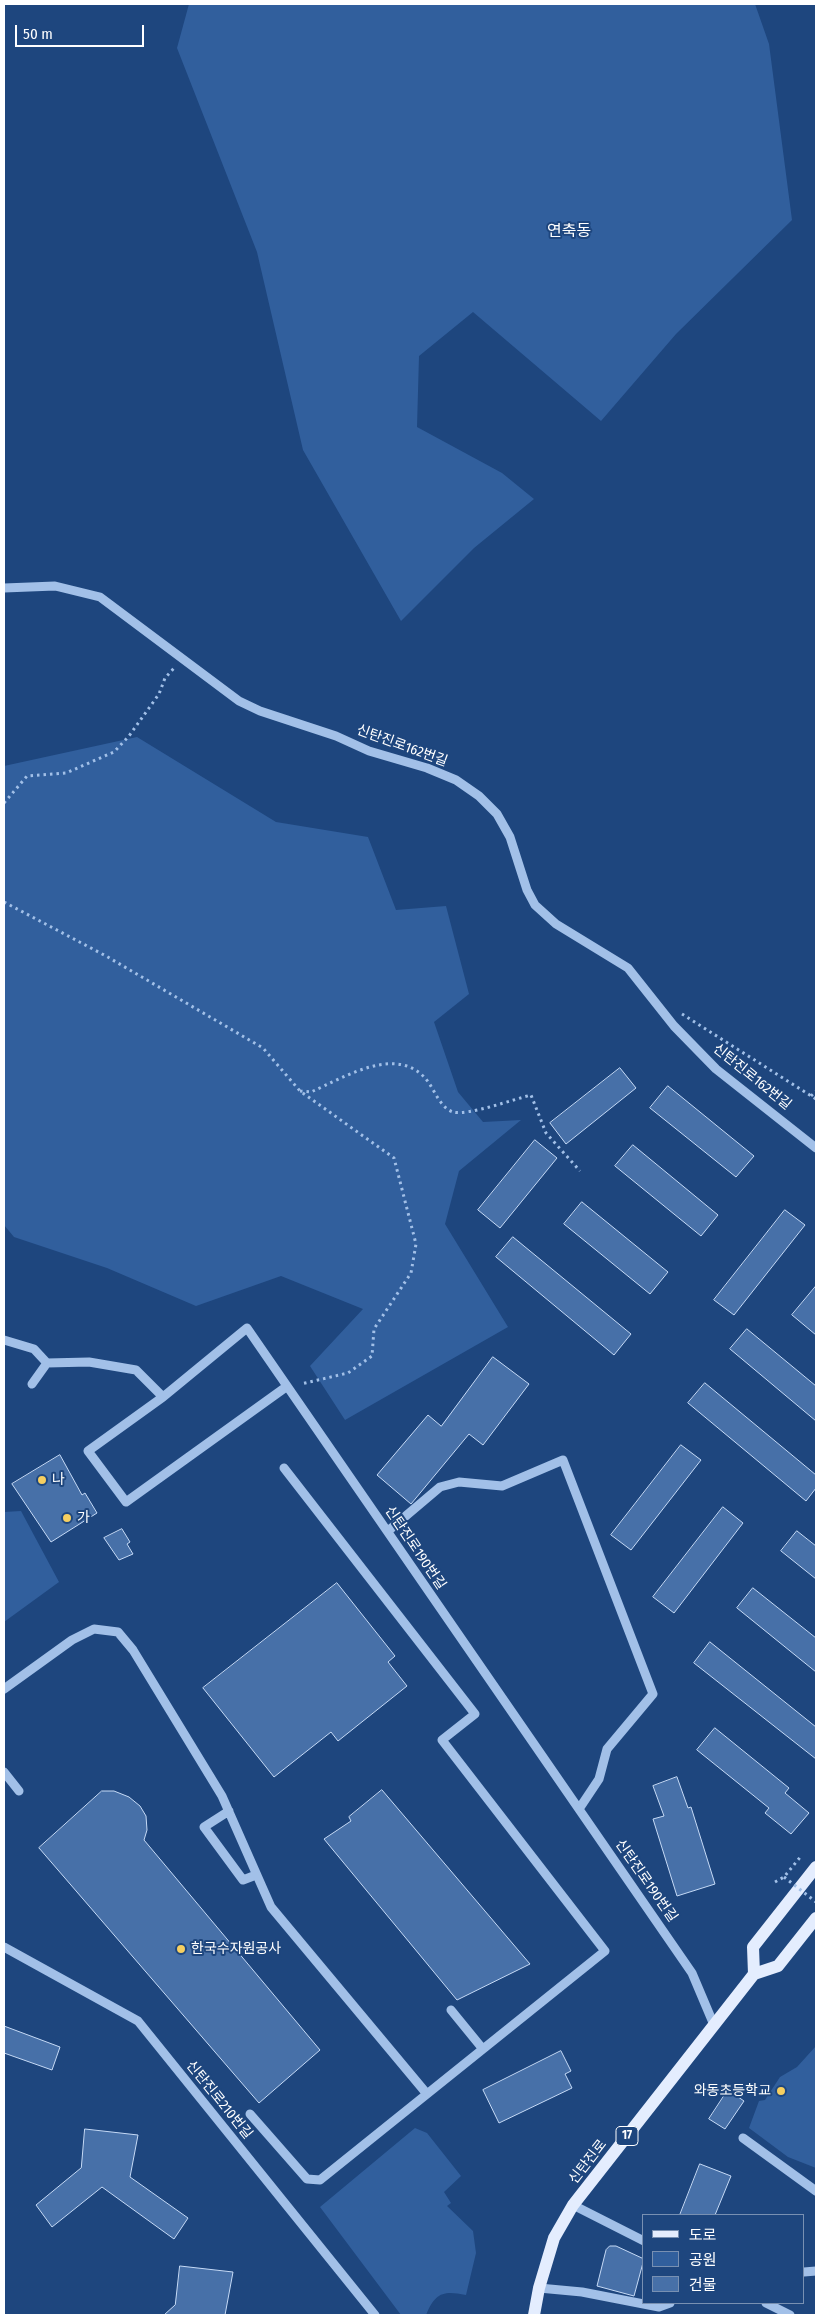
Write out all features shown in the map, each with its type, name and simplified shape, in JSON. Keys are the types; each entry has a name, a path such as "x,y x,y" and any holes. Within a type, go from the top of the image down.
{"main road":[{"path":"816,1867 753,1947 754,1974 778,1966 816,1918"},
{"name":"신탄진로","path":"534,2315 539,2288 554,2238 573,2205 754,1974"}],"street":[{"name":"신탄진로162번길","path":"4,588 55,586 100,597 238,700 260,711 336,736 378,754 427,768 456,780 479,796 496,814 510,837 527,890 535,905 556,924 628,968 674,1026 716,1070 816,1148"},
{"name":"신탄진로190번길","path":"164,1397 247,1328 692,1973 714,2025"},
{"path":"4,1340 34,1349 47,1363 89,1362 136,1370 164,1397 88,1451 126,1502 286,1387"},
{"path":"32,1384 47,1363"},
{"path":"388,1531 440,1487 459,1482 502,1486 563,1460 652,1694 607,1749 599,1779 579,1809"},
{"path":"250,2114 306,2178 320,2180 605,1951 442,1740 475,1714 284,1468"},
{"path":"4,1689 72,1640 94,1628 118,1632 133,1650 222,1796 271,1907 427,2094"},
{"path":"4,1772 19,1791"},
{"path":"229,1811 204,1828 243,1880 256,1875"},
{"name":"신탄진로210번길","path":"4,1947 138,2021 374,2315"},
{"path":"451,2010 482,2048"},
{"path":"743,2138 816,2191"},
{"path":"573,2205 642,2240"},
{"path":"539,2288 582,2292 642,2304"},
{"path":"644,2304 659,2307 667,2304"},
{"path":"768,2304 790,2315"}],"path":[{"path":"4,803 27,776 66,772 114,752 129,736 159,694 165,678 174,668 178,657"},
{"path":"4,902 106,956 263,1048 300,1091 394,1158 416,1244 411,1272 374,1329 372,1356 348,1373 286,1387"},
{"path":"680,1013 816,1099"},
{"path":"300,1091 311,1092 374,1066 392,1062 405,1065 420,1073 443,1105 454,1112 470,1111 531,1095 546,1134 580,1171"},
{"path":"811,1096 816,1091"},
{"path":"775,1882 784,1877 802,1855"},
{"path":"784,1877 816,1902"}],"green space":[{"path":"189,4 755,4 769,44 792,220 676,334 601,421 473,312 419,356 417,427 502,473 534,499 474,548 401,621 303,450 257,252 177,48"},
{"path":"137,737 276,822 368,837 396,910 446,906 469,994 434,1022 458,1092 483,1122 521,1120 459,1171 445,1224 508,1327 345,1420 310,1366 363,1309 281,1276 196,1306 107,1268 14,1237 4,1225 4,766"},
{"path":"21,1511 59,1582 4,1622 4,1512"},
{"path":"816,2046 816,2168 788,2157 749,2128 759,2101 765,2100 780,2077 797,2067"},
{"path":"415,2128 427,2133 461,2176 444,2192 451,2203 447,2206 473,2231 476,2253 466,2295 446,2293 433,2302 426,2315 401,2315 320,2207"}],"building":[{"path":"620,1068 636,1088 566,1144 550,1123"},
{"path":"668,1086 754,1156 736,1177 650,1108"},
{"path":"535,1140 557,1158 500,1228 478,1210"},
{"path":"633,1145 718,1215 701,1236 615,1166"},
{"path":"582,1202 668,1272 650,1294 564,1224"},
{"path":"785,1210 805,1225 734,1315 714,1300"},
{"path":"513,1237 631,1334 614,1355 496,1257"},
{"path":"816,1286 816,1335 792,1315"},
{"path":"747,1329 816,1386 816,1421 730,1349"},
{"path":"493,1357 529,1384 483,1445 469,1434 411,1504 377,1475 428,1415 441,1426"},
{"path":"705,1383 816,1475 816,1488 806,1501 688,1403"},
{"path":"681,1445 701,1460 631,1550 611,1535"},
{"path":"60,1455 82,1495 85,1493 97,1513 51,1542 12,1484"},
{"path":"723,1507 743,1523 674,1613 653,1597"},
{"path":"122,1529 130,1542 127,1544 133,1554 119,1560 104,1538"},
{"path":"797,1531 816,1546 816,1579 781,1551"},
{"path":"337,1583 395,1656 388,1662 407,1686 338,1741 331,1732 274,1777 203,1688"},
{"path":"753,1588 816,1638 816,1672 737,1608"},
{"path":"710,1642 816,1727 816,1759 694,1663"},
{"path":"715,1728 789,1788 785,1793 809,1813 791,1834 765,1813 769,1808 697,1750"},
{"path":"677,1777 688,1808 691,1807 715,1884 677,1896 653,1819 664,1816 653,1786"},
{"path":"382,1790 530,1964 457,2000 324,1839 351,1821 349,1817"},
{"name":"한국수자원공사","path":"102,1791 114,1791 129,1797 140,1806 146,1816 147,1830 144,1840 320,2050 259,2103 39,1848"},
{"path":"4,2026 60,2047 52,2070 4,2053"},
{"path":"561,2051 571,2071 565,2074 572,2088 499,2123 483,2090"},
{"path":"728,2090 744,2101 725,2129 709,2119"},
{"path":"85,2129 138,2135 130,2177 188,2218 174,2239 102,2187 52,2227 36,2205 81,2168"},
{"path":"700,2164 731,2176 715,2214 680,2214"},
{"path":"610,2246 616,2246 642,2258 642,2266 634,2296 597,2286 606,2250"},
{"path":"180,2266 233,2272 225,2315 164,2315 175,2305"}],"place":[{"name":"나","path":"42,1480"},
{"name":"가","path":"67,1518"},
{"name":"한국수자원공사","path":"181,1949"},
{"name":"와동초등학교","path":"781,2091"}],"district":[{"name":"연축동","path":"569,232"}]}
